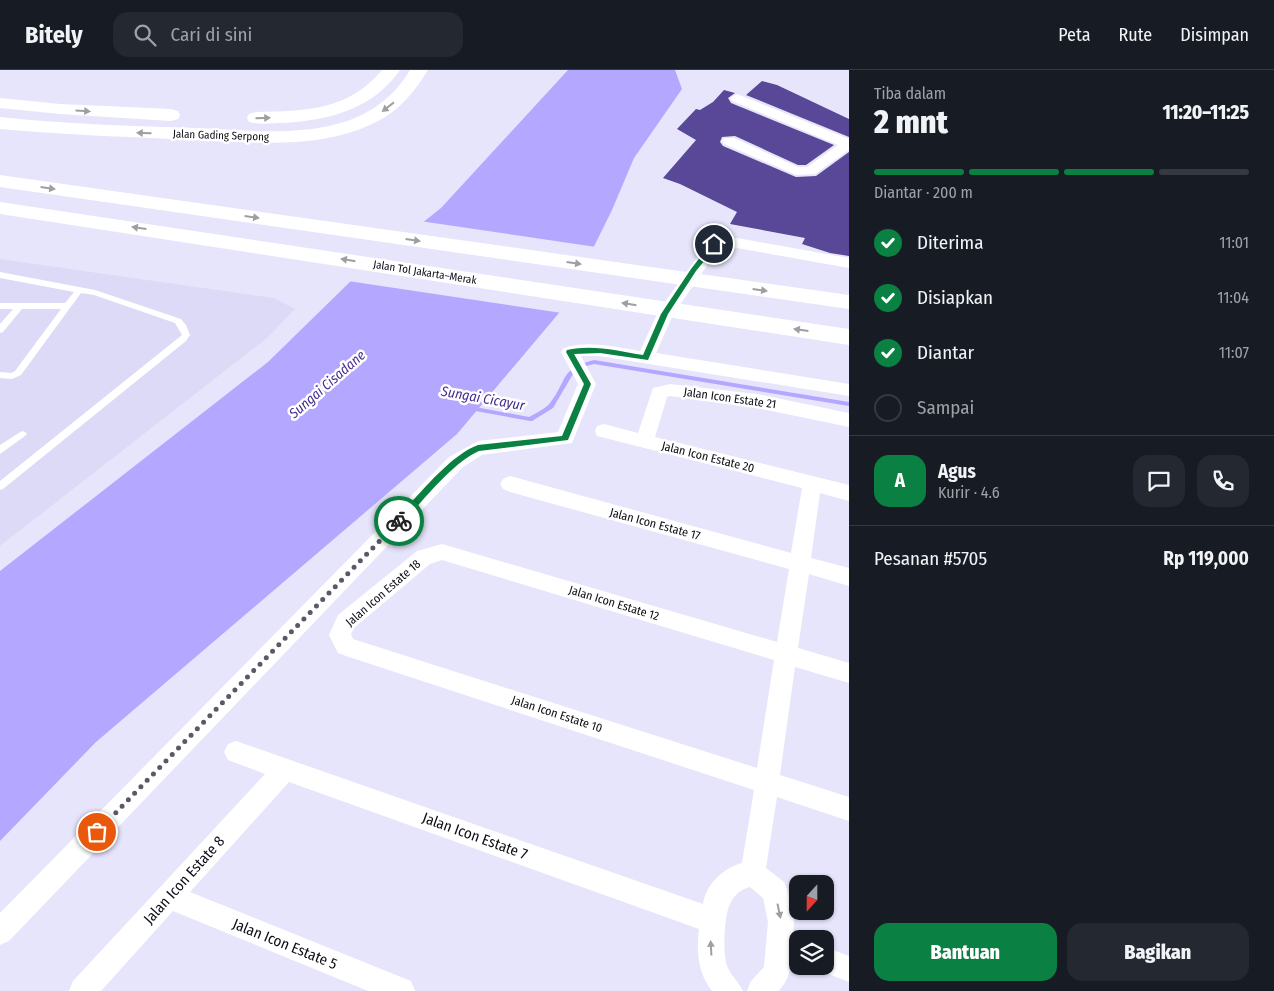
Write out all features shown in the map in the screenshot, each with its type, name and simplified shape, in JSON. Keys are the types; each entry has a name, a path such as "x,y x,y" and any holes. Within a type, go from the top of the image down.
{"main road":[{"name":"Jalan Gading Serpong","path":"240,119 292,117 331,112 359,100 382,84 391,70"},
{"name":"Jalan Gading Serpong","path":"0,123 43,128 150,133 264,137 314,135 356,125 372,118 400,97 412,83 419,70"},
{"path":"0,93 33,99 60,109"},
{"name":"Jalan Gading Serpong","path":"0,104 190,116"},
{"path":"0,181 849,302"},
{"name":"Jalan Tol Jakarta–Merak","path":"0,208 188,235 849,337"}],"street":[{"path":"737,98 848,144"},
{"path":"729,141 796,171 803,172 810,171 848,144"},
{"path":"645,358 665,314 714,244 731,242 849,263"},
{"path":"0,932 456,462 478,448 565,438 587,384 570,352 584,350 645,358 849,390"},
{"name":"Jalan Icon Estate 21","path":"645,441 659,394 670,390 757,401 849,420"},
{"name":"Jalan Icon Estate 20","path":"604,431 849,493"},
{"path":"753,872 812,483"},
{"name":"Jalan Icon Estate 17","path":"510,484 849,577"},
{"name":"Jalan Icon Estate 18","path":"346,646 340,635 346,622 424,557 442,552"},
{"name":"Jalan Icon Estate 12","path":"442,552 849,673"},
{"name":"Jalan Icon Estate 10","path":"346,646 849,809"},
{"name":"Jalan Icon Estate 7","path":"236,752 713,921"},
{"name":"Jalan Icon Estate 8","path":"83,991 285,769"},
{"path":"729,991 716,975 710,947 717,899 734,878 753,872"},
{"path":"753,872 774,891 788,947 777,972 761,991"},
{"name":"Jalan Icon Estate 5","path":"169,897 401,991"},
{"path":"834,963 849,969"}],"lane":[{"path":"0,274 94,293 178,321 186,334 183,339 0,486"},
{"path":"0,374 12,376 18,373 79,290"},
{"path":"0,306 67,306"},
{"path":"0,330 20,306"},
{"path":"0,450 22,434"}],"shaded area":[{"path":"0,259 274,298 295,309 267,338 0,546"}],"water":[{"name":"Sungai Cisadane","path":"568,70 675,70 682,89 634,158 612,210 564,307 457,434 96,742 0,841 0,571 268,362 356,276 441,208"}],"pier":[{"path":"420,221 596,247 562,313 348,281"}],"building":[{"path":"762,81 777,85 849,119 849,137 746,95"},
{"path":"724,90 735,93 728,98 731,103 834,145 806,165 798,165 735,136 722,137 720,142 723,146 796,177 816,176 849,152 849,256 830,253 802,244 805,238 730,224 737,212 680,184 663,178 696,140 677,129 696,109 700,110 713,102"}],"waterway":[{"name":"Sungai Cicayur","path":"470,408 530,419 551,406 571,373 577,368 594,362 849,404"}],"way so far":[{"path":"97,832 399,521"}],"route":[{"path":"399,521 456,462 469,452 478,448 565,438 587,384 570,352 600,350 645,358 665,314 714,244"}]}
